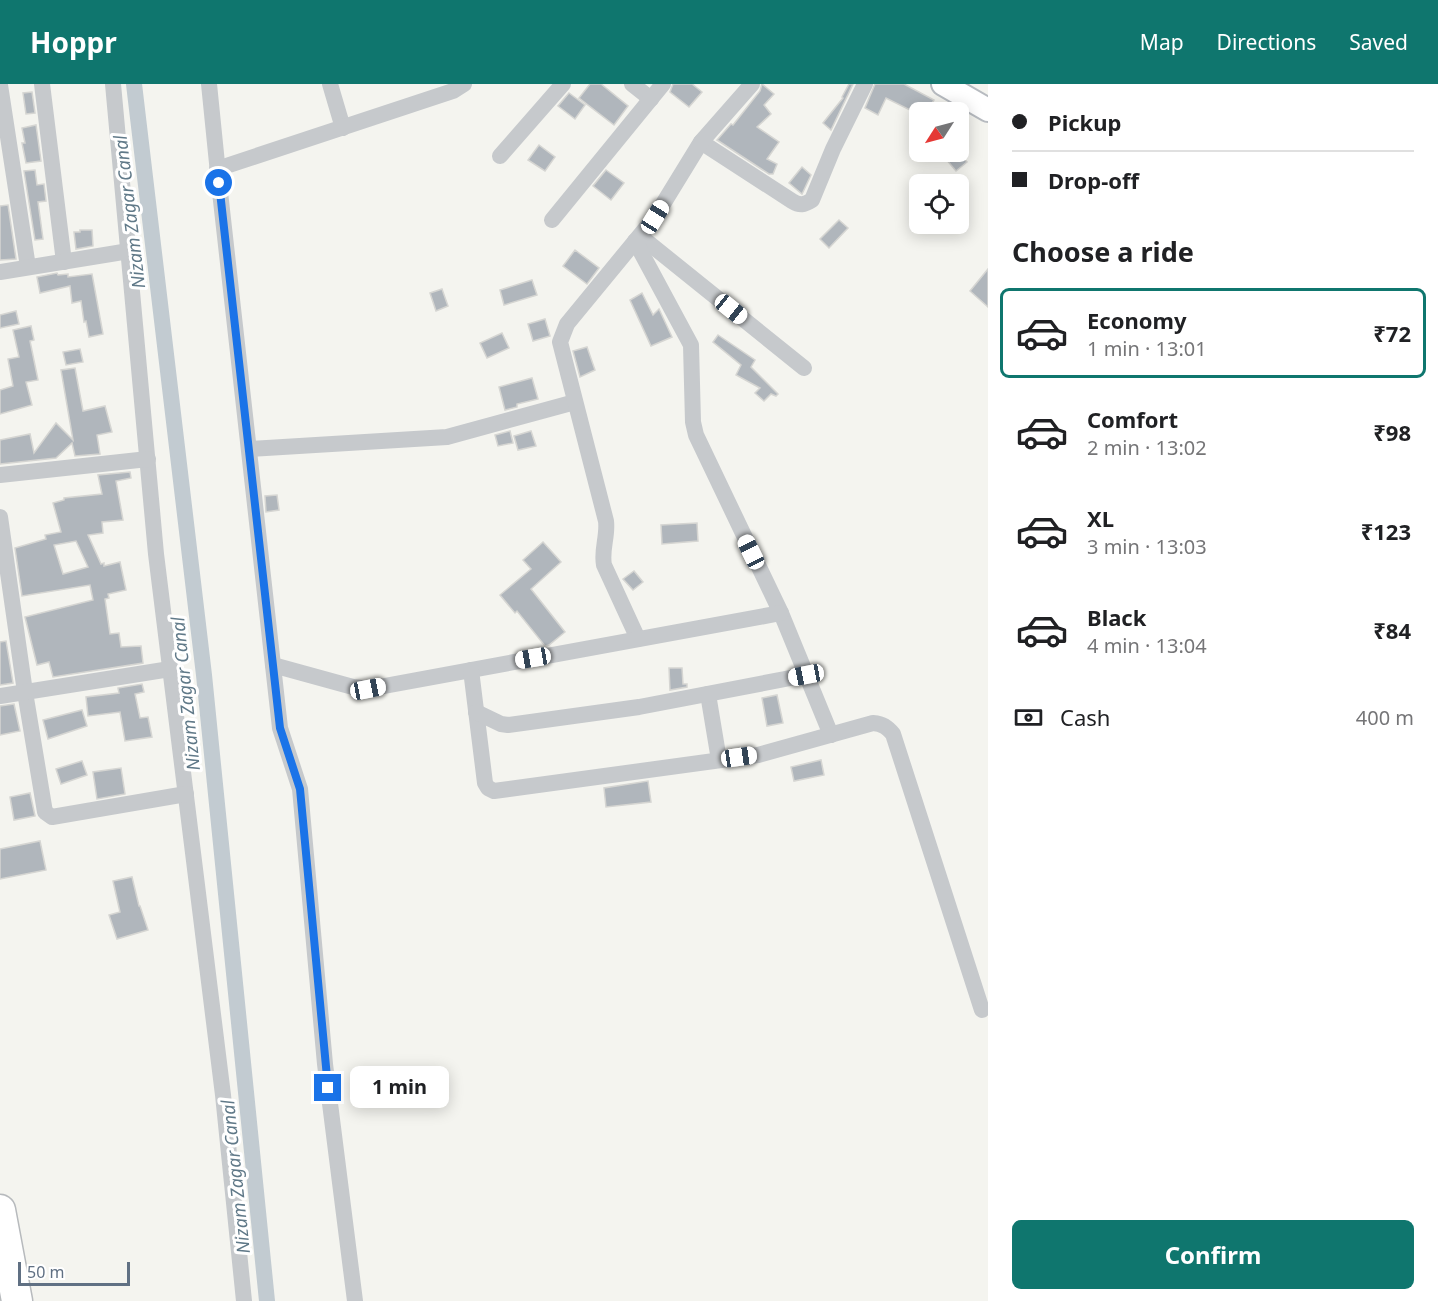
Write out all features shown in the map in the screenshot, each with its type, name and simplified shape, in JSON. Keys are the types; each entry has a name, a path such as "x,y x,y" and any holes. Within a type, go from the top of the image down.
{"highway":[{"path":"0,1210 17,1301"}],"street":[{"path":"42,84 64,261"},
{"path":"113,84 156,554 223,1095 244,1301"},
{"path":"209,84 282,735 300,789 325,1064 355,1301"},
{"path":"330,84 343,128"},
{"path":"217,169 453,91 464,84"},
{"path":"500,156 563,84"},
{"path":"632,84 651,99"},
{"path":"552,220 663,84"},
{"path":"638,639 603,565 607,530 560,342 567,324 655,217 701,142 752,84"},
{"path":"701,142 792,201 805,205 812,200 865,84"},
{"path":"943,84 988,110"},
{"path":"0,85 28,267"},
{"path":"637,239 804,368"},
{"path":"637,239 687,335 692,354 693,422 696,435 781,613 831,735"},
{"path":"0,272 129,251"},
{"path":"250,449 447,437 575,402"},
{"path":"0,475 148,459"},
{"path":"0,517 43,807 48,816 186,794"},
{"path":"273,665 352,687 368,689 781,613"},
{"path":"0,696 170,669"},
{"path":"471,670 485,783 494,791 758,754 873,723 887,727 893,734 982,1010"},
{"path":"476,712 508,725 639,707 806,675"},
{"path":"708,694 719,760"}],"building":[{"path":"590,84 601,84 628,106 614,125 579,98"},
{"path":"673,84 692,84 702,92 689,107 670,92"},
{"path":"762,84 774,94 764,105 771,114 757,127 779,142 767,159 777,164 773,174 769,174 717,140 731,124 733,125 760,91"},
{"path":"849,84 853,84 831,130 823,123 843,98"},
{"path":"875,84 904,84 934,100 933,102 909,102 909,110 886,98 878,115 865,108"},
{"path":"32,92 35,113 26,114 23,93"},
{"path":"569,93 585,105 575,119 558,106"},
{"path":"36,125 41,161 26,163 22,128"},
{"path":"539,145 555,157 545,171 528,160"},
{"path":"948,162 967,162 956,171"},
{"path":"802,167 811,175 802,194 789,183"},
{"path":"35,170 37,185 44,184 46,201 38,202 43,239 35,240 24,171"},
{"path":"606,170 624,183 611,200 593,186"},
{"path":"8,205 16,259 0,260 0,206"},
{"path":"839,220 848,228 829,248 820,239"},
{"path":"80,230 92,230 93,246 76,249 74,232 80,232"},
{"path":"575,250 599,268 587,284 563,266"},
{"path":"988,269 988,307 970,291"},
{"path":"57,273 58,275 68,274 68,277 92,274 103,334 89,337 81,301 72,303 70,286 40,293 37,277"},
{"path":"532,280 537,295 504,305 500,290"},
{"path":"442,289 448,306 436,311 430,293"},
{"path":"642,293 653,315 659,309 672,337 651,346 630,300"},
{"path":"16,311 19,324 0,328 0,315"},
{"path":"545,319 550,336 533,341 528,324"},
{"path":"31,326 34,340 30,341 38,380 26,382 32,405 0,414 0,390 13,386 8,359 19,357 13,330"},
{"path":"502,333 509,348 487,358 480,343"},
{"path":"718,335 755,360 751,367 778,394 776,396 771,394 764,401 755,393 760,388 736,375 741,365 713,342"},
{"path":"587,347 595,370 580,377 573,351"},
{"path":"80,349 83,362 66,365 63,352"},
{"path":"75,368 83,411 105,406 112,432 97,435 100,454 75,456 72,443 56,458 0,464 0,440 30,434 34,453 56,423 73,440 61,370"},
{"path":"532,378 538,399 517,404 517,407 505,410 499,387"},
{"path":"510,431 513,443 498,446 495,435"},
{"path":"531,431 536,446 518,450 514,436"},
{"path":"130,472 131,478 116,481 123,520 102,522 103,533 88,535 101,564 104,563 104,566 120,562 126,590 108,594 109,598 105,599 110,634 119,633 121,647 141,646 143,663 53,677 49,662 37,665 25,617 93,600 90,585 22,596 15,548 46,539 45,535 61,532 53,503 64,500 64,498 102,494 98,475","holes":["76,541 88,567 63,574 54,545"]},
{"path":"277,495 279,510 266,512 265,496"},
{"path":"697,523 698,541 662,544 661,525"},
{"path":"543,542 561,562 531,589 565,632 545,646 517,611 515,613 500,595 531,569 523,560"},
{"path":"634,571 643,582 633,590 623,579"},
{"path":"6,641 13,683 0,685 0,642"},
{"path":"669,668 682,668 683,684 687,684 687,687 670,690"},
{"path":"142,684 144,692 135,694 140,718 148,717 152,737 125,741 120,712 88,716 86,697 119,693 118,688"},
{"path":"777,695 783,723 767,726 762,698"},
{"path":"14,704 20,731 0,735 0,706"},
{"path":"82,710 87,726 48,739 43,720"},
{"path":"821,760 824,775 794,781 791,767"},
{"path":"82,761 87,775 61,784 56,769"},
{"path":"121,768 125,794 97,799 93,772"},
{"path":"648,781 651,802 606,807 604,788"},
{"path":"30,793 35,816 14,820 10,797"},
{"path":"40,841 46,870 0,879 0,849"},
{"path":"132,877 148,930 117,939 109,915 120,912 113,881"}],"waterway":[{"name":"Nizam Zagar Canal","path":"134,84 204,675 267,1301"}],"route":[{"path":"219,183 280,728 300,789 328,1088"}]}
